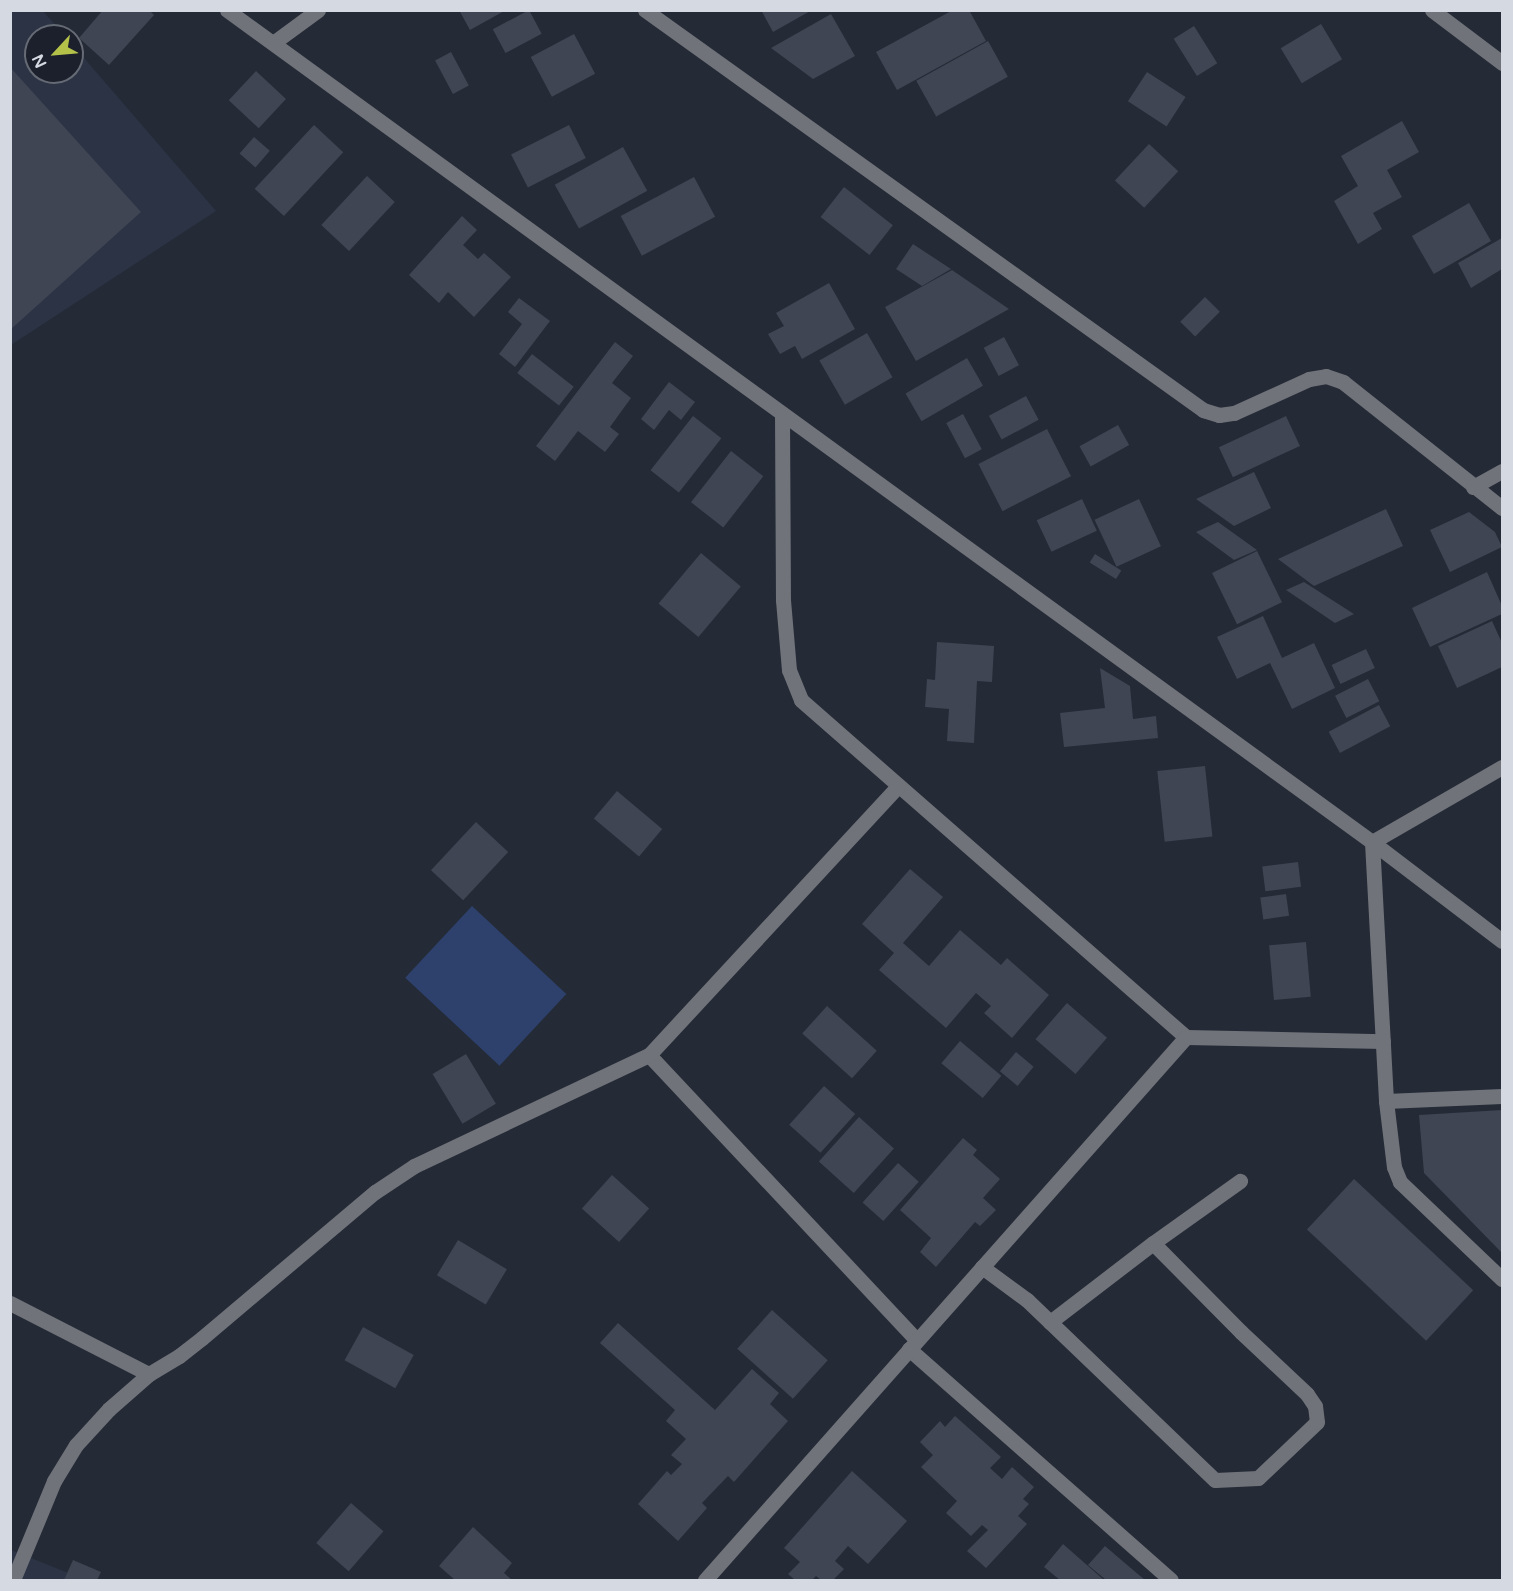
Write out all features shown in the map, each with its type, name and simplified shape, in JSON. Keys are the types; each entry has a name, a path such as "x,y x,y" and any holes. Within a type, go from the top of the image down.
{"street":[{"path":"227,10 1372,842 1503,940"},
{"path":"273,43 318,10"},
{"path":"645,10 1203,410 1219,415 1234,413 1310,379 1326,376 1343,382 1473,487 1503,508"},
{"path":"1432,10 1503,63"},
{"path":"782,414 783,600 789,670 801,700 1186,1036 1383,1041"},
{"path":"1473,487 1503,471"},
{"path":"1372,842 1503,767"},
{"path":"13,1581 54,1481 76,1445 109,1409 149,1374 179,1356 375,1192 414,1166 649,1055 898,786"},
{"path":"1372,842 1386,1101 1394,1167 1400,1182 1503,1279"},
{"path":"705,1581 1186,1036"},
{"path":"649,1055 913,1345 1171,1581"},
{"path":"1386,1101 1503,1096"},
{"path":"1050,1322 1153,1243 1240,1181"},
{"path":"982,1268 1027,1300 1215,1480 1258,1478 1317,1422 1316,1406 1307,1394 1241,1332 1153,1243"},
{"path":"10,1303 149,1374"}],"shaded area":[{"path":"11,11 43,11 54,24 24,24 24,84 84,84 84,58 216,211 11,345"},
{"path":"472,906 566,994 500,1066 405,978"},
{"path":"11,1550 86,1580 11,1580"}],"building":[{"path":"103,10 149,10 154,15 109,65 84,42 84,32"},
{"path":"459,10 506,10 470,30"},
{"path":"529,10 542,34 505,53 493,29"},
{"path":"761,10 812,10 773,32"},
{"path":"953,10 969,10 986,41 897,90 876,52"},
{"path":"831,14 855,56 813,79 771,48"},
{"path":"1321,24 1342,59 1302,83 1281,48"},
{"path":"1194,26 1217,63 1197,76 1174,39"},
{"path":"574,34 595,74 552,97 531,57"},
{"path":"988,41 1008,77 936,117 916,81"},
{"path":"451,52 469,86 453,94 435,60"},
{"path":"10,67 141,212 10,330"},
{"path":"256,71 286,99 259,128 229,100"},
{"path":"1147,72 1186,97 1167,126 1128,101"},
{"path":"1402,121 1419,152 1387,170 1402,197 1373,213 1382,229 1358,244 1334,201 1358,186 1341,156"},
{"path":"314,125 343,152 284,216 255,189"},
{"path":"569,125 586,158 528,187 511,155"},
{"path":"254,137 270,151 255,167 240,154"},
{"path":"1149,144 1178,171 1144,208 1115,181"},
{"path":"623,147 647,191 579,229 555,185"},
{"path":"367,176 395,202 349,251 321,225"},
{"path":"694,177 715,217 642,256 621,216"},
{"path":"844,187 893,225 869,255 821,217"},
{"path":"1469,203 1491,241 1434,274 1412,236"},
{"path":"462,216 477,230 463,245 478,259 484,253 511,277 474,317 448,292 439,303 409,275"},
{"path":"1502,238 1502,269 1471,288 1458,263"},
{"path":"913,244 951,269 922,286 896,269"},
{"path":"952,270 1009,309 916,361 885,307"},
{"path":"829,283 855,329 802,359 795,346 780,354 768,334 784,326 776,313"},
{"path":"1205,297 1220,312 1195,337 1180,322"},
{"path":"519,298 550,321 515,367 499,354 522,324 508,312"},
{"path":"867,333 892,377 845,405 819,361"},
{"path":"1004,337 1019,365 999,376 984,348"},
{"path":"615,342 633,356 612,383 631,398 610,427 619,434 605,452 578,431 555,461 536,446"},
{"path":"532,354 574,387 559,406 517,373"},
{"path":"967,358 983,386 922,421 906,394"},
{"path":"669,382 695,402 681,420 669,410 654,430 641,419"},
{"path":"1026,396 1039,420 1002,440 989,416"},
{"path":"963,414 982,449 965,458 946,423"},
{"path":"693,416 721,438 679,493 651,470"},
{"path":"1286,416 1300,446 1233,477 1219,447"},
{"path":"1118,425 1129,445 1091,466 1080,446"},
{"path":"1047,429 1071,476 1002,511 978,464"},
{"path":"731,451 763,476 723,527 691,502"},
{"path":"1254,472 1271,508 1234,526 1196,499"},
{"path":"1082,499 1097,531 1051,552 1037,520"},
{"path":"1139,499 1161,546 1117,567 1095,520"},
{"path":"1386,509 1403,546 1314,586 1278,559"},
{"path":"1469,512 1495,532 1502,547 1450,572 1430,530"},
{"path":"1218,522 1257,550 1234,560 1196,532"},
{"path":"1257,551 1282,602 1237,624 1212,573"},
{"path":"701,553 741,586 698,637 659,604"},
{"path":"1095,554 1121,570 1116,579 1090,562"},
{"path":"1487,572 1502,606 1502,614 1430,647 1412,608"},
{"path":"1304,582 1354,614 1335,623 1286,590"},
{"path":"1263,616 1282,658 1314,643 1335,688 1292,709 1270,663 1237,679 1217,637"},
{"path":"1492,621 1502,643 1502,667 1457,688 1438,646"},
{"path":"937,642 994,646 992,682 977,681 974,743 947,741 949,709 925,707 927,679 935,680"},
{"path":"1366,649 1375,668 1340,684 1332,665"},
{"path":"1100,668 1130,686 1133,719 1156,716 1158,738 1064,747 1060,713 1105,708"},
{"path":"1368,679 1379,701 1346,718 1335,696"},
{"path":"1379,705 1390,726 1340,753 1329,732"},
{"path":"1205,766 1212,837 1165,842 1157,771"},
{"path":"617,791 662,829 639,857 594,819"},
{"path":"476,822 508,852 463,900 431,870"},
{"path":"1298,862 1301,887 1265,891 1262,866"},
{"path":"910,869 943,897 903,943 929,966 960,930 1001,965 1007,958 1049,995 1012,1038 984,1013 991,1006 976,993 946,1028 879,970 894,953 862,924"},
{"path":"1286,894 1289,916 1263,919 1260,898"},
{"path":"1306,942 1311,997 1274,1000 1269,945"},
{"path":"1067,1003 1107,1038 1076,1074 1036,1039"},
{"path":"827,1006 877,1051 852,1078 802,1033"},
{"path":"960,1041 1001,1076 983,1098 941,1063"},
{"path":"1016,1052 1034,1067 1018,1086 1000,1071"},
{"path":"466,1054 496,1104 462,1124 433,1074"},
{"path":"824,1086 855,1114 820,1153 789,1125"},
{"path":"1502,1110 1502,1253 1424,1173 1419,1115"},
{"path":"859,1117 894,1148 854,1193 819,1162"},
{"path":"963,1138 977,1150 973,1155 1000,1179 983,1198 996,1210 980,1226 975,1222 936,1267 920,1252 931,1238 900,1210"},
{"path":"898,1163 919,1182 883,1221 863,1202"},
{"path":"612,1175 649,1208 619,1242 582,1208"},
{"path":"1354,1179 1473,1290 1426,1341 1307,1229"},
{"path":"458,1240 507,1269 486,1305 437,1275"},
{"path":"772,1310 828,1360 793,1399 737,1349"},
{"path":"618,1323 715,1410 752,1369 779,1393 770,1404 788,1421 734,1482 728,1476 702,1503 707,1508 678,1541 638,1504 667,1471 671,1475 682,1464 671,1455 686,1439 666,1421 675,1410 600,1343"},
{"path":"363,1327 414,1355 395,1388 345,1360"},
{"path":"955,1416 1001,1457 990,1468 1002,1479 1012,1467 1034,1487 1023,1499 1029,1504 1018,1516 1027,1524 986,1568 967,1551 988,1530 982,1525 971,1536 946,1513 957,1501 921,1467 933,1455 920,1442 940,1421 945,1427"},
{"path":"852,1471 907,1521 868,1564 848,1546 835,1561 844,1569 833,1580 821,1580 816,1576 812,1580 795,1580 788,1574 800,1562 784,1548"},
{"path":"351,1503 383,1531 349,1571 316,1543"},
{"path":"473,1527 512,1563 504,1573 512,1580 455,1580 439,1566"},
{"path":"1063,1544 1104,1580 1060,1580 1044,1567"},
{"path":"1105,1546 1145,1580 1106,1580 1088,1565"},
{"path":"73,1560 101,1572 97,1580 64,1580"}]}
